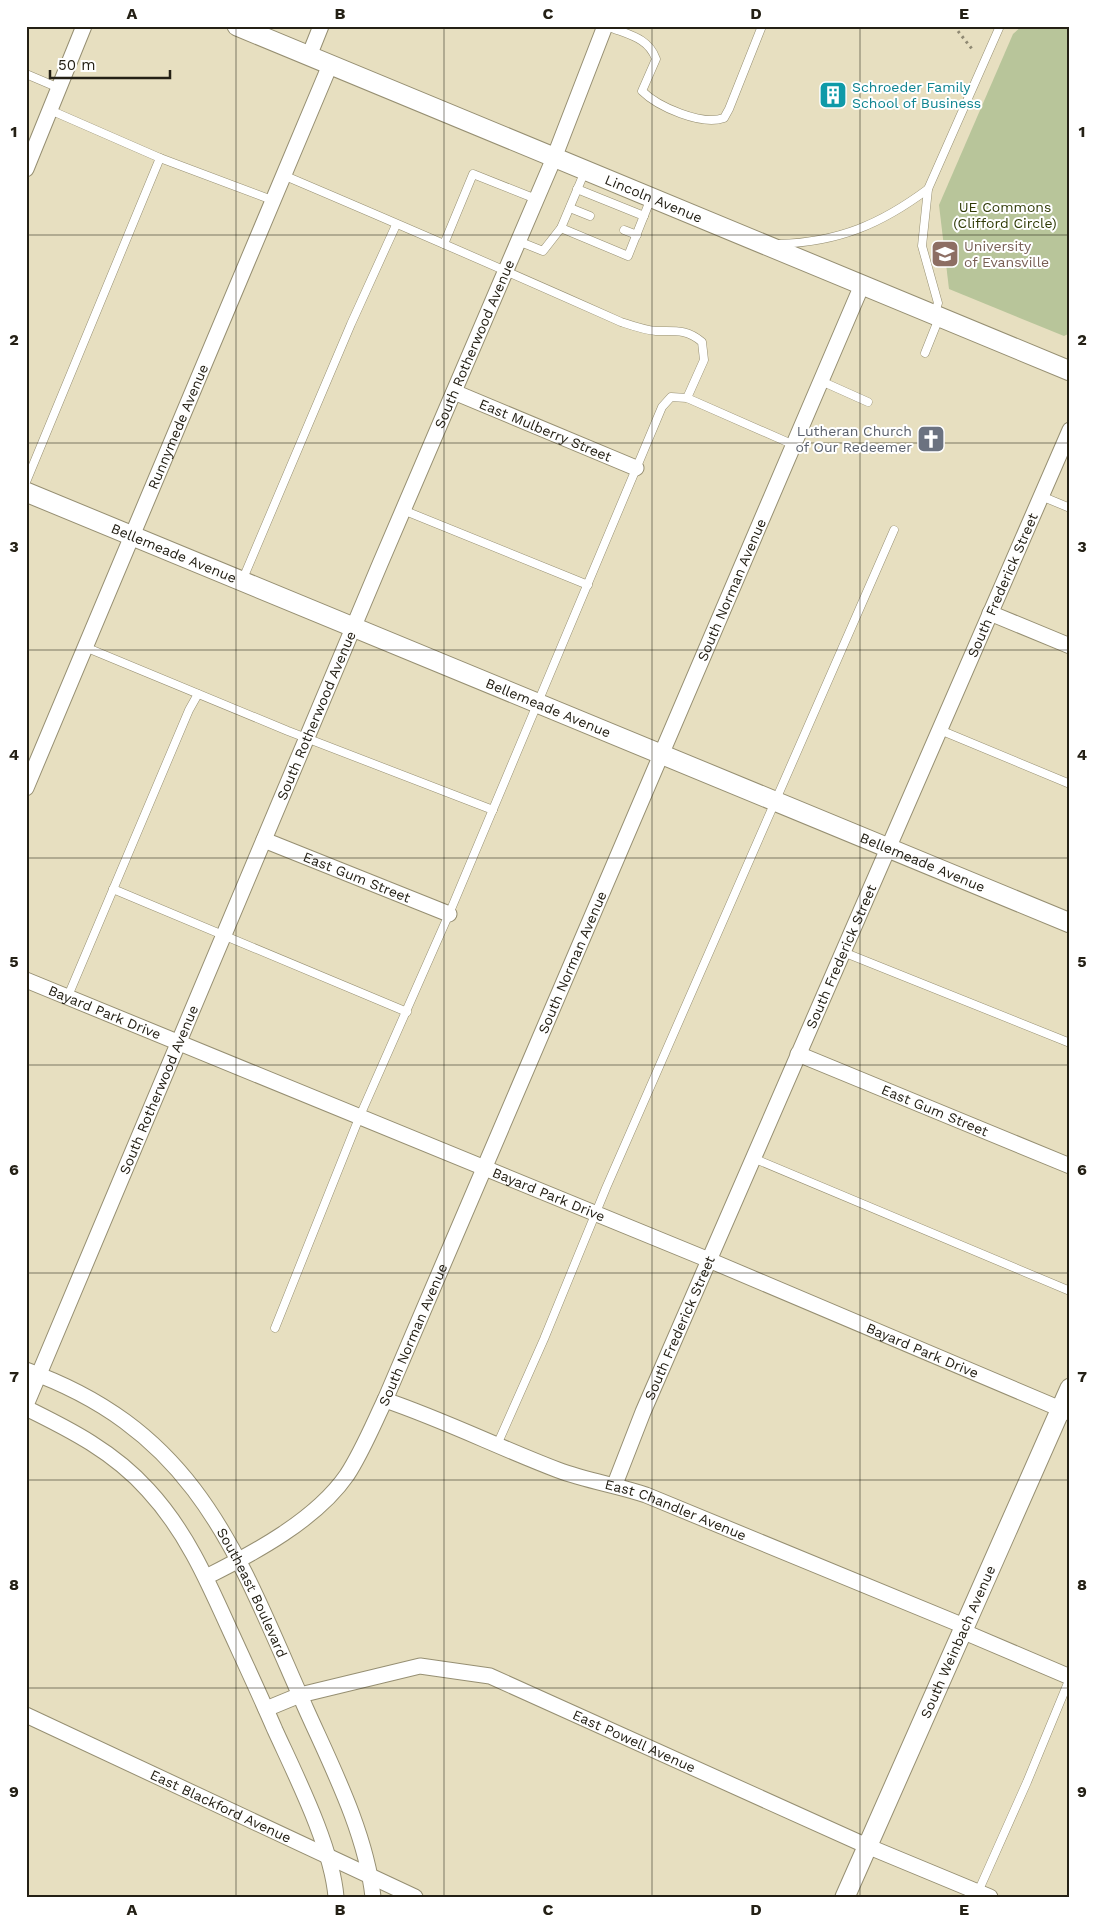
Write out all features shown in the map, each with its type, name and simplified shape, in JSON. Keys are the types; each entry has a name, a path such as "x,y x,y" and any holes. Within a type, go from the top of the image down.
{"street":[{"path":"26,169 84,26"},
{"name":"Lincoln Avenue","path":"237,26 585,171 648,207 764,245 937,316 1065,365"},
{"path":"308,56 320,26"},
{"name":"South Rotherwood Avenue","path":"26,1407 33,1372 224,935 554,158 606,26"},
{"name":"Runnymede Avenue","path":"26,788 330,65"},
{"name":"South Norman Avenue","path":"206,1577 239,1561 292,1527 335,1490 357,1458 385,1400 862,285"},
{"name":"East Mulberry Street","path":"454,392 636,468"},
{"name":"South Frederick Street","path":"615,1484 643,1412 708,1260 1070,430"},
{"name":"Bellemeade Avenue","path":"26,492 1070,923"},
{"path":"990,613 1070,646"},
{"name":"East Gum Street","path":"264,840 449,914"},
{"name":"Bayard Park Drive","path":"26,980 708,1260 1065,1411"},
{"name":"East Gum Street","path":"798,1054 1070,1166"},
{"name":"Southeast Boulevard","path":"33,1372 91,1399 128,1423 158,1448 192,1485 208,1507 239,1561 346,1802 371,1876 373,1897"},
{"name":"South Weinbach Avenue","path":"845,1897 963,1629 1065,1411 1070,1388"},
{"name":"East Chandler Avenue","path":"385,1400 425,1414 586,1480 615,1484 963,1629 1070,1677"},
{"path":"26,1407 73,1431 107,1453 133,1474 164,1508 178,1527 206,1577 298,1781 326,1855 336,1897"},
{"name":"East Powell Avenue","path":"266,1709 300,1695 420,1666 490,1676 868,1846 984,1894"},
{"name":"East Blackford Avenue","path":"26,1715 415,1897"}],"lane":[{"path":"606,26 644,41 652,48 656,60 642,92 658,104 704,121 715,122 724,118 762,26"},
{"path":"925,353 937,316 938,303 922,246 928,189 1000,26"},
{"path":"26,74 59,88"},
{"path":"50,110 160,158 272,200"},
{"path":"26,482 160,158"},
{"path":"518,242 543,251 560,228 585,171"},
{"path":"444,244 473,174 536,199"},
{"path":"283,175 640,329 676,330 694,335 702,342 704,360 687,398"},
{"path":"560,228 628,256 648,207 577,189"},
{"path":"764,245 794,244 858,230 904,207 928,189"},
{"path":"570,208 590,216"},
{"path":"242,581 351,324 396,225"},
{"path":"624,230 637,235"},
{"path":"821,381 868,402"},
{"path":"276,1328 359,1118 407,1012 493,810 536,703 667,400 680,396 687,398 794,445"},
{"path":"1041,496 1070,508"},
{"path":"403,510 588,584"},
{"path":"497,1444 772,806 776,802 894,530"},
{"path":"85,647 307,738 493,810"},
{"path":"68,996 189,710 198,694"},
{"path":"940,730 1070,784"},
{"path":"113,889 407,1012"},
{"path":"843,952 1070,1044"},
{"path":"753,1158 1070,1291"},
{"path":"984,1894 1070,1677"}],"path":[{"path":"954,26 972,49"}],"green space":[{"name":"UE Commons (Clifford Circle)","path":"1022,26 1070,26 1070,333 1064,336 949,289 939,205 1013,34"}],"place":[{"name":"Schroeder Family School of Business","path":"833,95"},
{"name":"University of Evansville","path":"945,254"},
{"name":"Lutheran Church of Our Redeemer","path":"931,439"}]}
